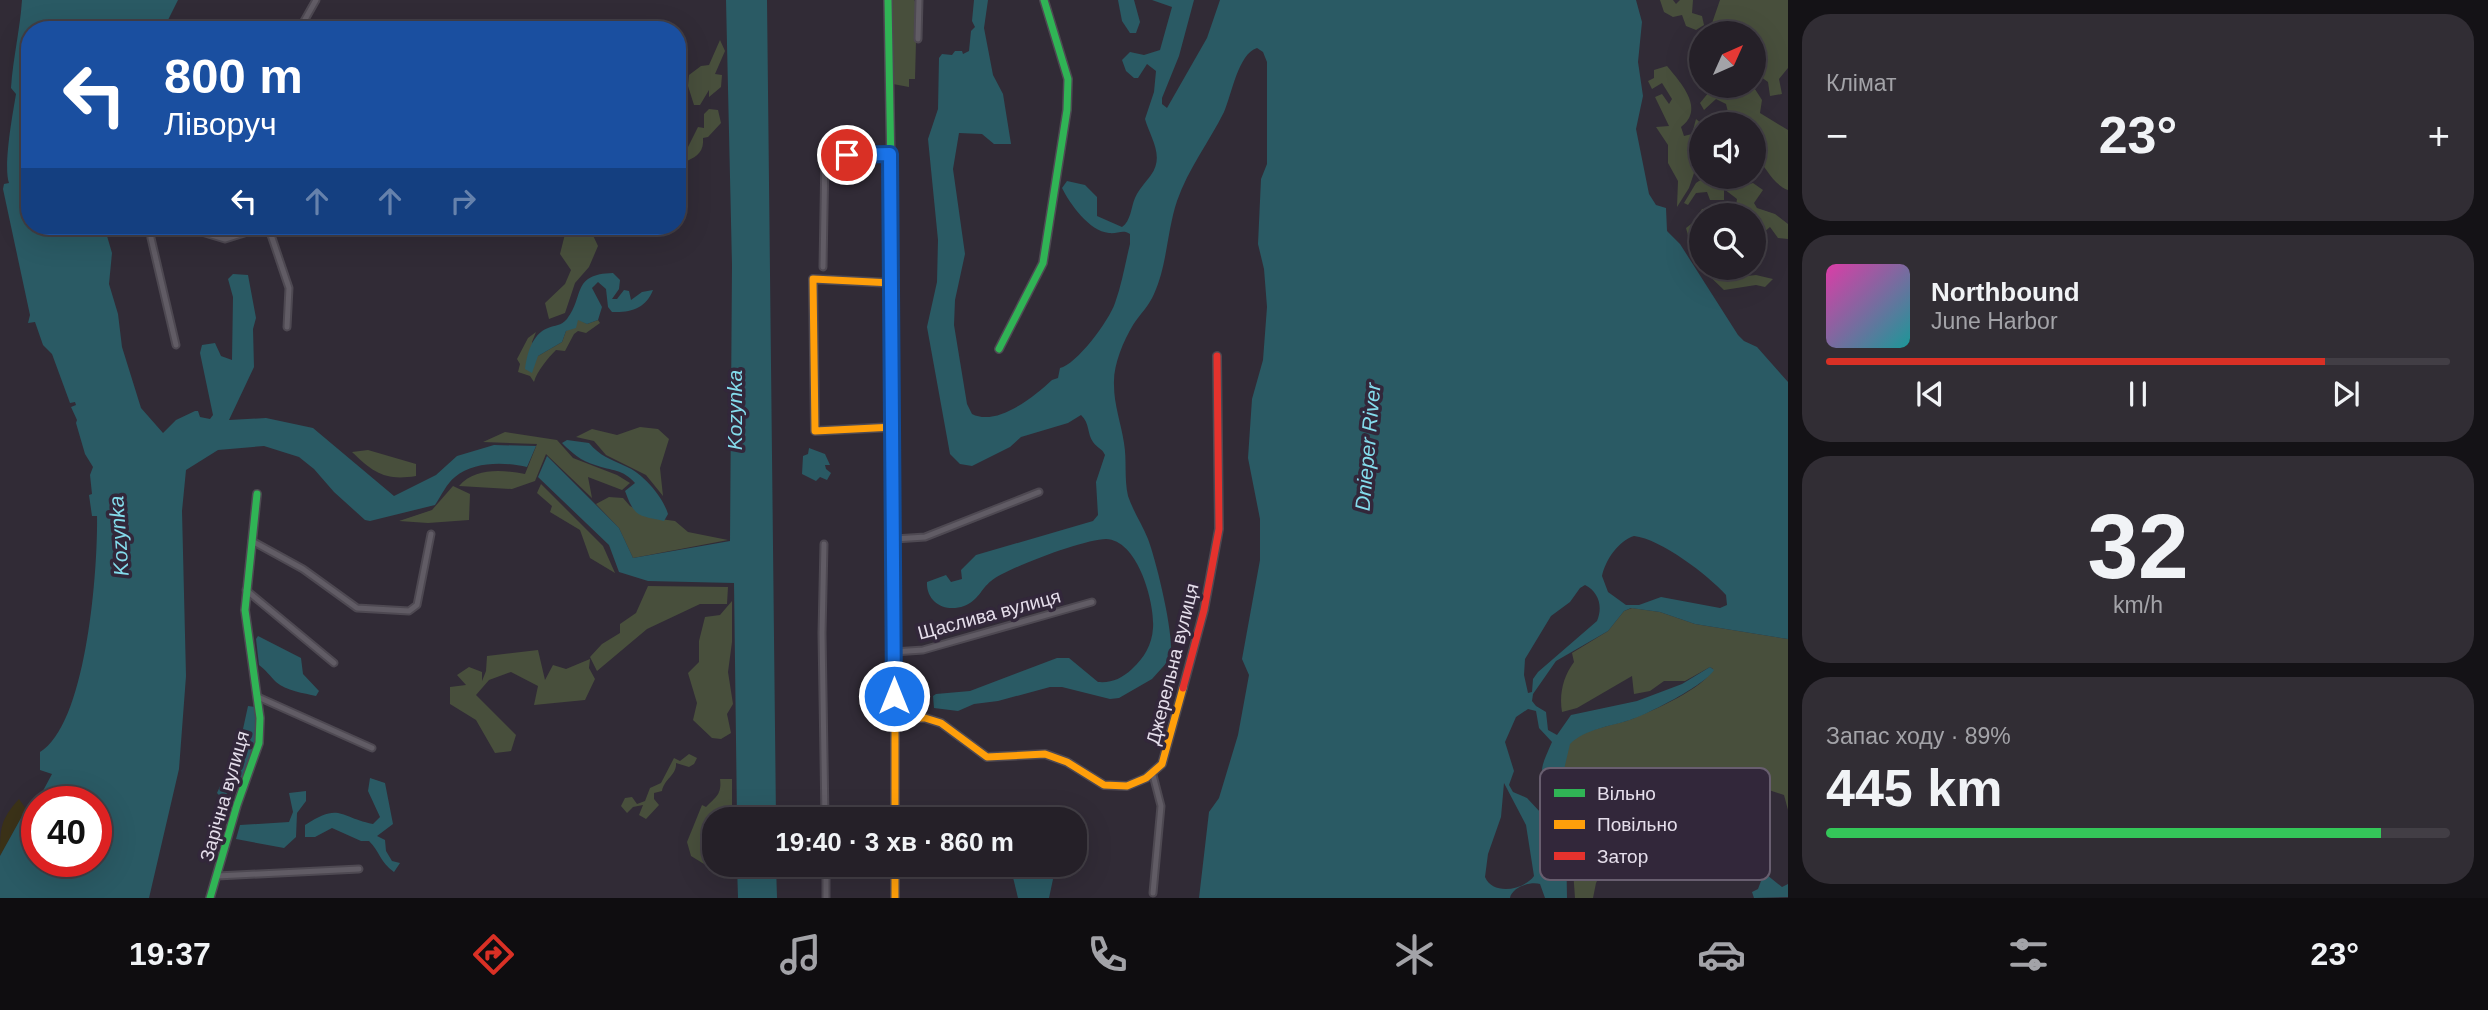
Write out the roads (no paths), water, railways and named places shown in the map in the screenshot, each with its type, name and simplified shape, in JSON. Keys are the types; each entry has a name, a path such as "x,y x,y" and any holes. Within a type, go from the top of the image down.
{"street":[{"path":"304,21 316,0"},
{"path":"888,0 895,539 895,807"},
{"path":"918,39 919,0"},
{"path":"999,349 1043,263 1067,110 1068,79 1044,0"},
{"path":"823,267 825,155 890,154"},
{"path":"151,235 176,345"},
{"path":"212,235 225,239 238,235"},
{"path":"270,235 289,288 287,327"},
{"path":"892,283 813,279 812,310 815,430 894,427"},
{"name":"Джерельна вулиця","path":"1153,775 1162,764 1184,687 1204,610 1219,529 1217,356"},
{"path":"895,539 925,537 1040,492"},
{"name":"Зарічна вулиця","path":"210,898 237,805 256,754 260,726 247,629 246,590 257,494"},
{"path":"252,541 303,569 357,608 410,611 418,605 430,534"},
{"path":"824,544 822,633 825,807"},
{"path":"246,590 334,663"},
{"name":"Щаслива вулиця","path":"894,652 923,650 1092,603"},
{"path":"258,697 372,748"},
{"path":"894,718 931,717 953,730 983,756 991,759 1033,754 1060,758 1101,785 1115,788 1142,783 1153,775 1161,806 1153,893"},
{"path":"217,876 359,869"},
{"path":"826,877 826,898"},
{"path":"895,877 895,898"}],"water":[{"name":"Kozynka","path":"22,0 178,0 168,21 21,21 21,235 107,235 112,253 109,284 118,314 122,347 141,408 163,433 176,420 195,411 198,411 200,417 210,419 213,415 200,353 202,345 215,343 221,356 232,360 233,297 228,279 233,274 248,275 256,318 253,329 254,367 229,420 266,418 313,428 394,496 436,475 457,456 494,445 536,446 527,467 500,464 471,468 452,480 435,505 370,521 365,520 299,457 264,446 218,450 186,470 182,511 186,676 179,769 149,898 0,898 0,856 21,818 21,877 112,877 112,786 46,786 52,774 40,770 40,752 56,736 69,711 79,679 92,606 97,516 92,516 89,495 92,494 90,475 93,467 85,454 71,407 76,405 75,402 70,403 52,354 43,345 35,322 28,323 30,315 3,189 4,184 9,183 8,152 16,94 11,88"},
{"name":"Kozynka","path":"726,0 767,0 776,807 737,807 734,583 648,581 619,572 609,545 538,477 547,456 619,528 633,558 730,541 732,265"},
{"name":"Dnieper River","path":"974,0 988,0 984,28 993,75 1003,94 1011,144 994,144 982,134 959,133 953,169 965,254 955,300 954,325 967,404 972,414 982,417 1015,408 1058,378 1060,368 1074,359 1091,341 1115,303 1122,281 1130,234 1109,233 1094,227 1075,209 1062,188 1067,181 1085,185 1097,197 1097,216 1122,227 1129,218 1137,195 1155,168 1157,154 1145,119 1154,92 1156,71 1147,64 1138,78 1134,78 1126,71 1122,60 1130,52 1144,55 1160,50 1172,7 1152,0 1194,0 1179,56 1162,98 1162,104 1167,108 1207,38 1220,0 1636,0 1642,22 1638,62 1643,96 1636,129 1649,194 1656,205 1666,208 1667,231 1689,258 1689,280 1703,280 1738,335 1757,347 1788,382 1788,639 1695,624 1660,612 1631,608 1624,611 1608,631 1556,661 1533,694 1532,701 1546,712 1548,730 1557,735 1571,715 1637,701 1682,684 1710,667 1714,670 1700,683 1662,705 1630,720 1591,731 1576,739 1570,744 1564,768 1543,768 1552,742 1539,728 1536,711 1528,709 1516,717 1505,742 1514,771 1509,785 1513,792 1527,798 1540,812 1540,880 1567,880 1567,898 1545,898 1540,884 1536,883 1518,888 1510,898 1199,898 1209,812 1219,798 1238,735 1249,675 1242,659 1260,560 1260,519 1248,458 1252,399 1263,360 1267,307 1264,269 1258,244 1261,179 1267,164 1267,62 1263,52 1257,48 1250,52 1240,66 1224,112 1182,189 1158,283 1150,302 1126,339 1119,354 1114,377 1116,407 1125,449 1128,496 1148,539 1156,564 1168,618 1170,659 1152,679 1119,698 1110,699 1062,687 1050,687 998,701 974,704 958,711 934,708 933,696 936,694 970,691 1057,658 1069,658 1098,682 1116,680 1144,656 1153,628 1151,604 1142,574 1127,550 1117,542 1106,539 1065,549 1000,575 973,601 957,608 938,604 928,589 927,582 946,575 951,582 962,579 961,570 976,555 1093,521 1098,515 1096,482 1105,455 1093,442 1086,421 1081,415 1068,423 1021,437 1010,447 972,466 960,464 950,454 927,327 937,282 938,240 928,139 938,109 939,58 942,54 952,55 955,51 962,51 963,54 969,51 971,31 975,27 972,21","holes":["1634,536 1683,559 1708,578 1726,595 1727,605 1720,608 1661,597 1639,605 1626,605 1608,592 1602,576 1613,552","1585,585 1590,588 1600,605 1597,621 1538,672 1533,679 1532,692 1528,693 1524,675 1525,659 1551,616 1570,602 1580,588","1504,783 1526,825 1534,876 1523,885 1509,889 1495,887 1485,877 1488,854 1501,817"]},
{"path":"1118,0 1134,0 1140,22 1136,33 1130,33 1122,21"},
{"path":"613,273 620,280 619,289 612,299 617,299 624,290 629,291 631,300 642,292 653,290 650,296 637,308 612,312 608,307 606,289 598,282 592,288 602,307 598,320 587,324 578,320 576,328 566,331 562,342 538,356 532,373 525,369 534,340 542,331 567,319 585,282 600,274"},
{"path":"567,440 589,443 601,454 639,474 662,500 668,514 664,521 643,516 635,511 625,491 635,483 631,478 581,459 562,443"},
{"path":"809,448 825,454 830,465 825,465 826,469 831,473 827,480 820,477 816,481 802,474 803,456 808,454"},
{"path":"258,636 301,658 303,674 319,691 316,696 285,688 259,665 256,639"},
{"path":"248,706 255,707 256,720 252,758 241,780 221,797 217,793 221,784 231,774"},
{"path":"370,778 385,783 393,824 377,836 385,840 386,851 392,861 400,863 394,872 369,841 361,841 332,828 315,837 305,837 305,825 326,814 339,813 373,824 380,817 368,791"},
{"path":"306,791 306,801 297,813 296,837 284,848 236,839 240,825 289,822 293,812 289,793"},
{"path":"737,877 776,877 777,898 738,898"},
{"path":"1013,877 1053,877 1049,898 1018,898"},
{"path":"1770,877 1782,887 1788,884 1788,897 1754,898 1752,892 1758,889 1761,881 1770,880"}]}
